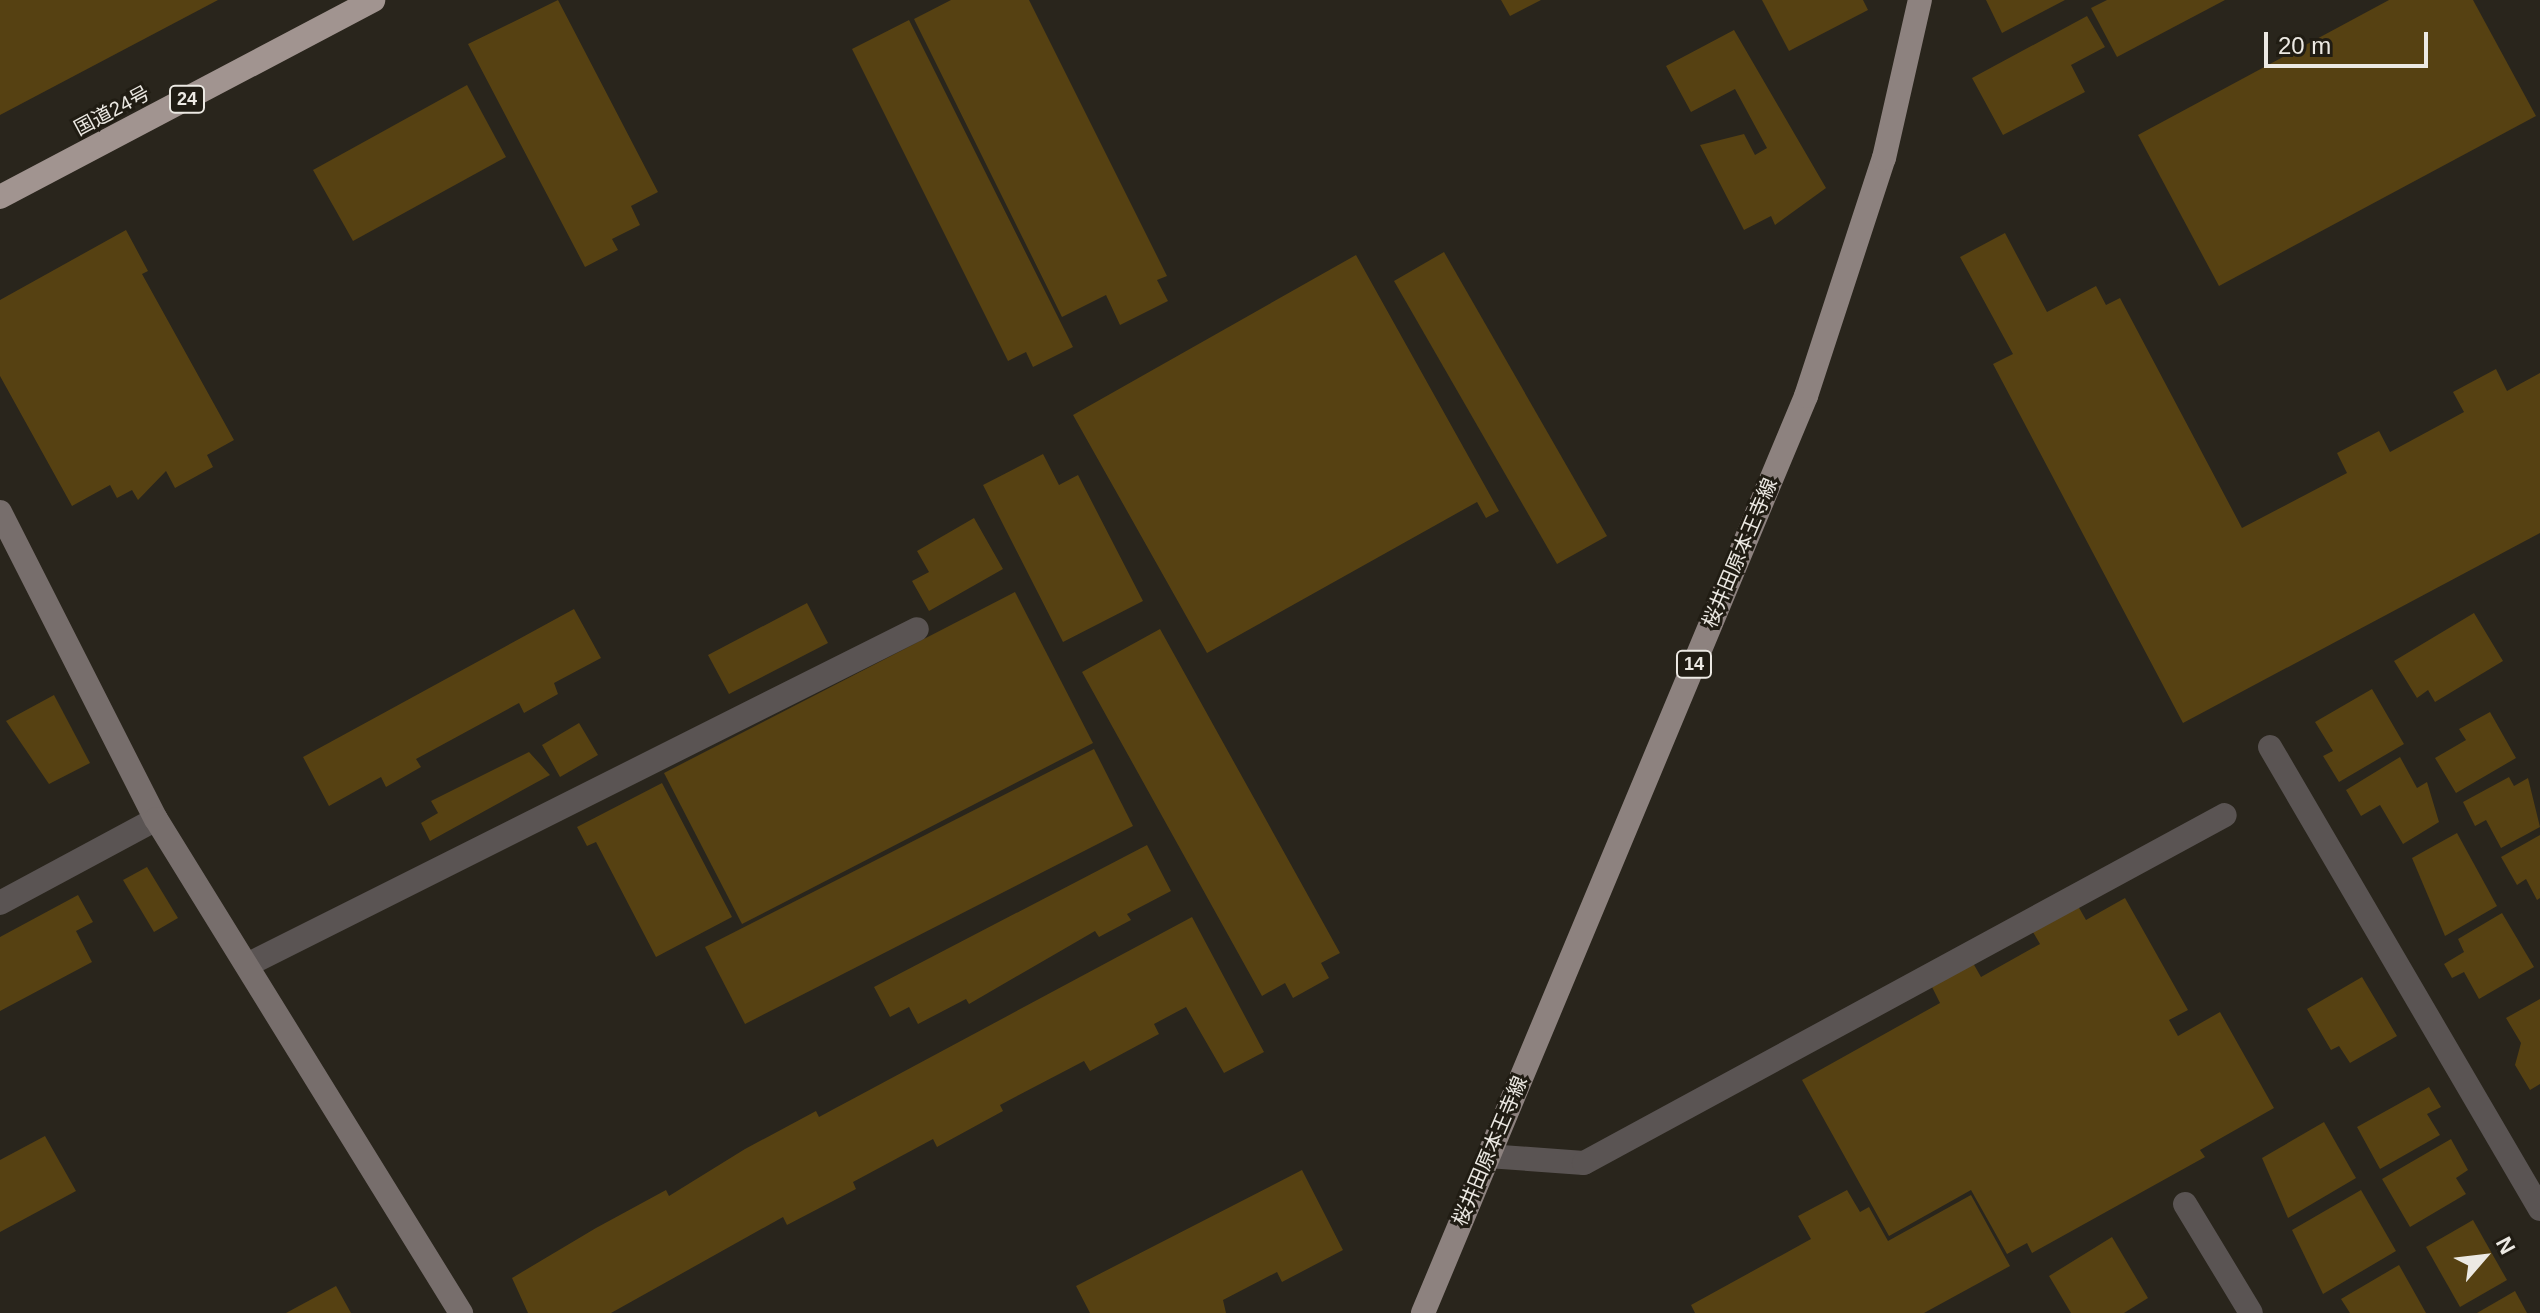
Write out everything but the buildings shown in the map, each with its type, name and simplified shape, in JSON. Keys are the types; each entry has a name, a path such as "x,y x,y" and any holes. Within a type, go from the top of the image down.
{"highway":[{"name":"国道24号","path":"0,197 373,0"}],"main road":[{"name":"桜井田原本王寺線","path":"1426,1310 1806,396 1884,158 1920,0"}],"street":[{"path":"0,512 156,819 249,964 461,1313"},
{"path":"249,964 917,629"},
{"path":"2270,747 2540,1209"},
{"path":"1488,1156 1584,1163 2225,815"},
{"path":"0,903 156,819"},
{"path":"2185,1204 2251,1313"}]}
